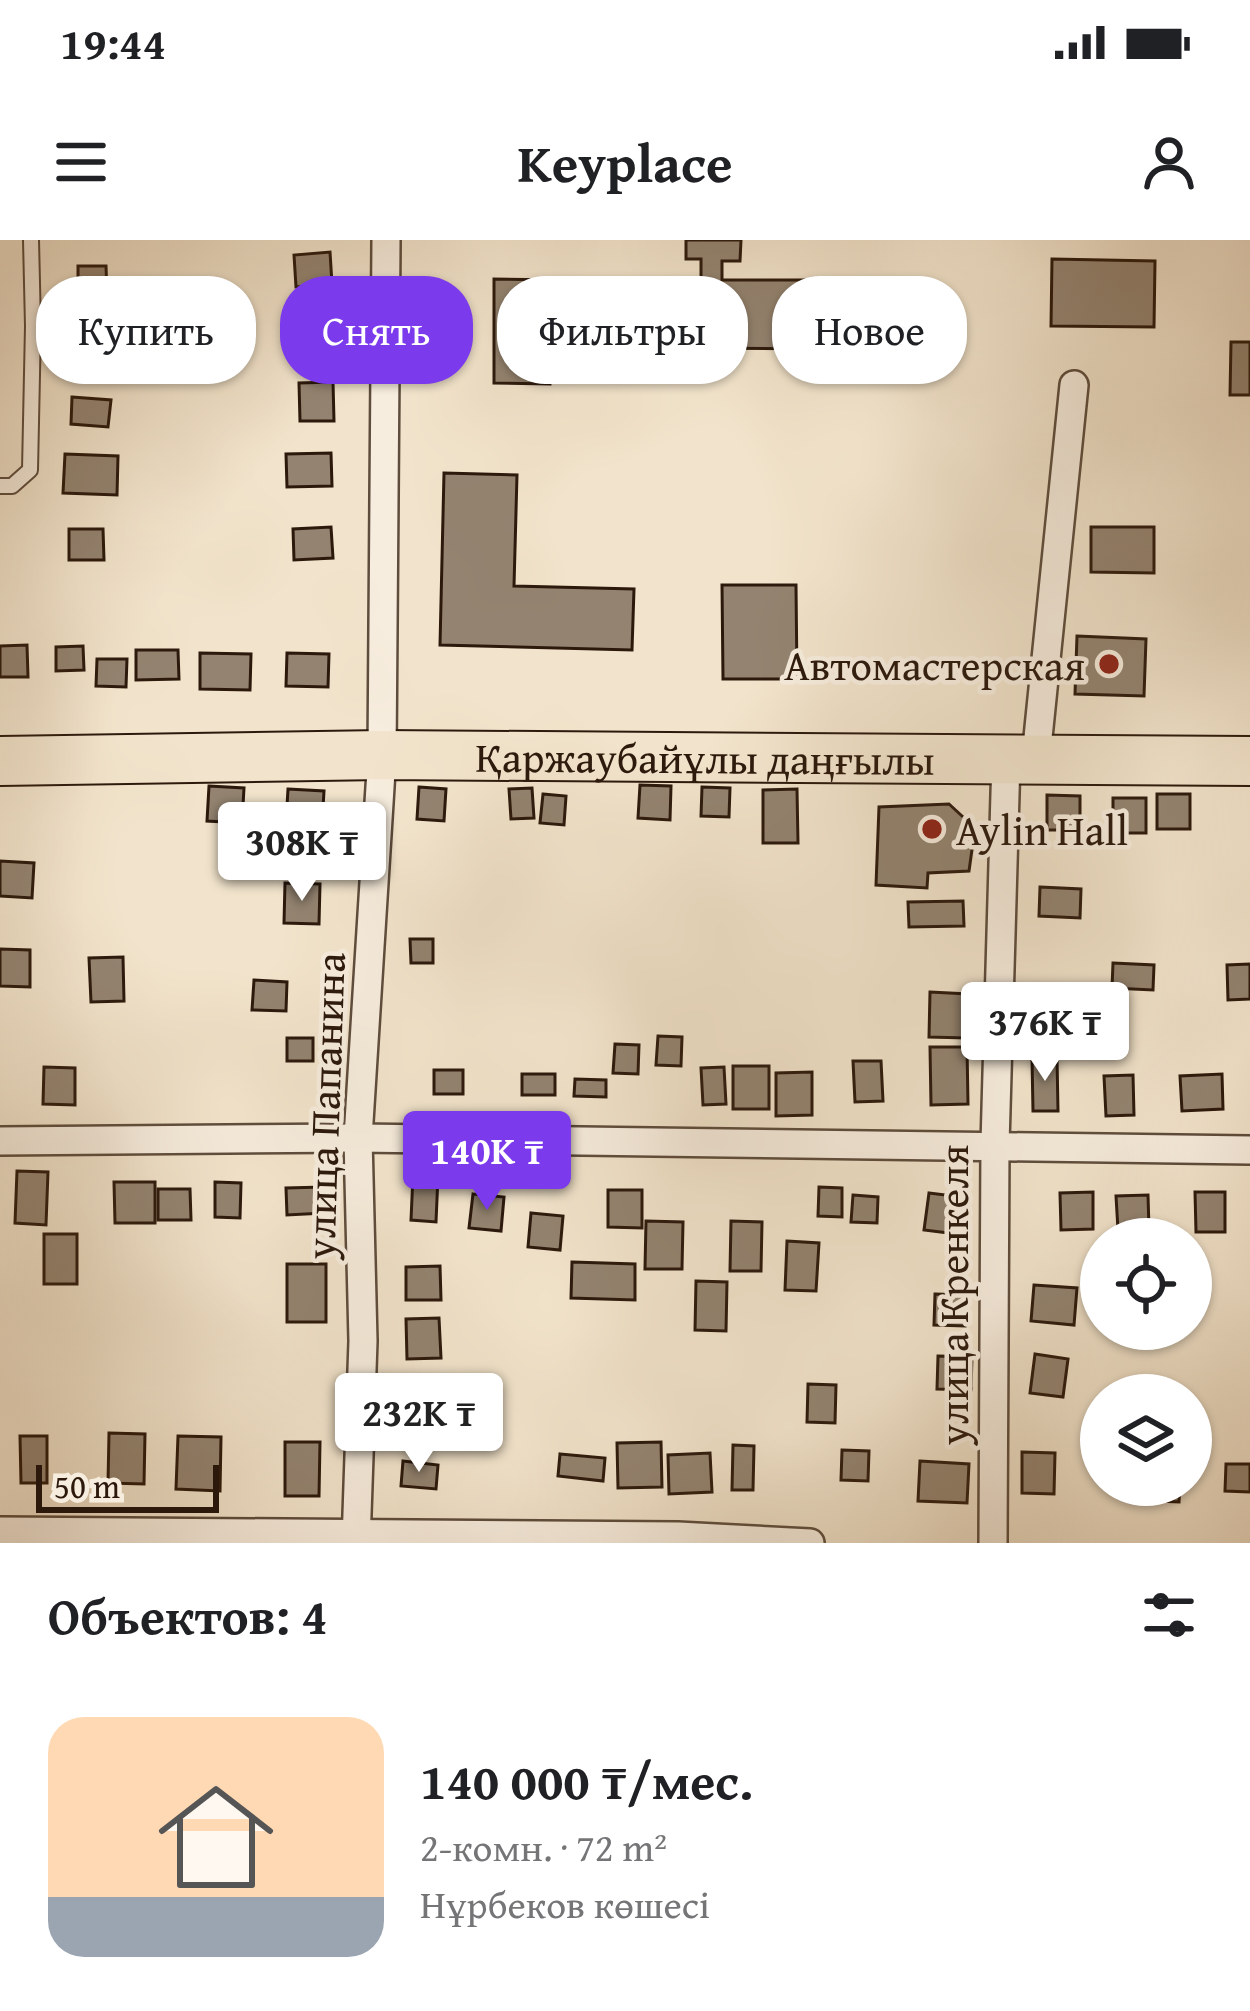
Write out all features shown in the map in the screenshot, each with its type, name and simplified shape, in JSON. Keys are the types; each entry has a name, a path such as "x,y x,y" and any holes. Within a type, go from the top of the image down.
{"highway":[{"name":"Қаржаубайұлы даңғылы","path":"6,762 382,755 1250,760"}],"street":[{"name":"улица Папанина","path":"356,1539 363,1340 358,1138 382,755 386,240"},
{"name":"улица Кренкеля","path":"993,1543 994,1144 1021,758 1074,385"},
{"path":"0,1141 358,1138 1250,1150"},
{"path":"0,1531 356,1539 678,1536 810,1543"}],"lane":[{"path":"0,487 12,486 30,470 31,240"}],"building":[{"path":"686,240 741,240 740,261 722,261 722,276 701,276 701,259 686,259"},
{"path":"330,252 332,276 295,276 294,255"},
{"path":"1052,259 1155,261 1154,327 1051,326"},
{"path":"78,266 106,266 106,276 78,276"},
{"path":"497,279 497,383 494,383"},
{"path":"748,280 772,280 772,349 748,348"},
{"path":"1231,342 1250,342 1250,395 1230,395"},
{"path":"299,384 333,384 334,421 300,421"},
{"path":"72,397 111,400 108,427 71,424"},
{"path":"331,453 332,486 287,487 286,454"},
{"path":"65,454 118,456 117,495 63,493"},
{"path":"444,473 517,475 514,586 634,589 632,650 440,645"},
{"path":"331,527 333,558 294,560 293,529"},
{"path":"1091,527 1154,527 1154,573 1091,572"},
{"path":"69,529 103,529 104,560 69,560"},
{"path":"722,585 796,585 797,679 723,679"},
{"path":"1077,636 1146,639 1144,696 1075,694"},
{"path":"27,645 28,677 0,677 0,646"},
{"path":"83,646 84,670 56,671 56,647"},
{"path":"136,650 178,650 179,679 136,680"},
{"path":"200,653 251,654 250,690 200,689"},
{"path":"287,653 329,654 328,687 286,686"},
{"path":"97,659 127,659 126,687 96,686"},
{"path":"640,785 671,786 670,820 638,818"},
{"path":"209,786 244,788 242,823 207,821"},
{"path":"419,787 446,789 444,821 417,819"},
{"path":"702,787 730,788 729,817 701,816"},
{"path":"532,788 534,818 511,819 509,789"},
{"path":"288,789 324,791 322,825 286,823"},
{"path":"797,789 798,843 763,843 763,790"},
{"path":"543,794 566,796 564,825 540,823"},
{"path":"1157,794 1190,794 1190,829 1157,829"},
{"path":"1047,795 1080,796 1080,830 1047,830"},
{"path":"1113,798 1146,798 1146,833 1113,833"},
{"path":"949,804 975,828 969,871 928,873 927,888 876,885 879,807"},
{"path":"0,861 34,863 32,898 0,896"},
{"path":"285,883 320,884 319,924 284,923"},
{"path":"1040,887 1081,889 1080,918 1039,916"},
{"path":"963,901 964,926 909,927 908,902"},
{"path":"410,939 433,939 433,963 411,963"},
{"path":"0,949 30,950 30,987 0,986"},
{"path":"123,957 124,1001 91,1002 89,958"},
{"path":"1113,963 1154,965 1153,990 1112,988"},
{"path":"1250,964 1250,999 1228,1000 1227,965"},
{"path":"254,980 287,982 286,1011 252,1010"},
{"path":"930,992 968,994 966,1038 929,1037"},
{"path":"1033,1015 1068,1018 1066,1047 1031,1044"},
{"path":"658,1036 682,1037 681,1066 656,1065"},
{"path":"287,1038 313,1038 313,1061 287,1061"},
{"path":"615,1044 639,1045 638,1074 613,1073"},
{"path":"930,1047 967,1047 968,1104 931,1105"},
{"path":"1032,1058 1057,1058 1058,1111 1033,1111"},
{"path":"853,1061 881,1061 883,1101 855,1102"},
{"path":"733,1066 769,1066 769,1109 733,1109"},
{"path":"44,1067 75,1068 75,1105 43,1104"},
{"path":"724,1067 726,1104 703,1105 701,1068"},
{"path":"434,1070 463,1070 463,1094 434,1094"},
{"path":"812,1072 812,1115 776,1116 776,1073"},
{"path":"522,1074 555,1074 555,1095 522,1095"},
{"path":"1222,1074 1223,1109 1182,1111 1180,1076"},
{"path":"1133,1075 1134,1115 1106,1116 1104,1076"},
{"path":"575,1079 606,1080 606,1097 574,1096"},
{"path":"17,1171 48,1172 46,1225 15,1223"},
{"path":"413,1175 438,1176 436,1222 411,1220"},
{"path":"114,1182 155,1182 155,1223 115,1223"},
{"path":"215,1182 241,1183 240,1218 215,1217"},
{"path":"323,1187 324,1213 287,1215 286,1188"},
{"path":"819,1187 842,1188 842,1217 818,1216"},
{"path":"158,1189 190,1189 191,1220 158,1220"},
{"path":"608,1190 642,1190 642,1228 608,1227"},
{"path":"1093,1192 1093,1218 1080,1218 1080,1229 1061,1230 1060,1193"},
{"path":"1195,1192 1225,1192 1225,1232 1212,1232 1212,1218 1196,1218"},
{"path":"929,1193 962,1197 957,1234 924,1230"},
{"path":"473,1194 504,1197 501,1231 469,1228"},
{"path":"853,1195 878,1197 877,1223 851,1222"},
{"path":"1148,1195 1149,1218 1117,1218 1116,1196"},
{"path":"531,1213 563,1216 560,1250 528,1247"},
{"path":"646,1221 683,1222 682,1269 645,1269"},
{"path":"731,1221 762,1222 761,1271 730,1271"},
{"path":"44,1234 77,1234 77,1284 44,1284"},
{"path":"787,1241 819,1243 816,1291 785,1290"},
{"path":"572,1262 635,1264 635,1300 571,1298"},
{"path":"287,1264 326,1264 326,1322 287,1322"},
{"path":"440,1266 441,1300 406,1300 406,1267"},
{"path":"696,1281 727,1282 726,1331 695,1330"},
{"path":"1034,1285 1077,1288 1074,1325 1031,1321"},
{"path":"935,1294 966,1295 965,1326 934,1325"},
{"path":"439,1318 441,1358 407,1359 406,1319"},
{"path":"1035,1354 1068,1359 1063,1397 1030,1393"},
{"path":"938,1356 972,1357 971,1390 937,1389"},
{"path":"808,1384 836,1385 835,1423 807,1422"},
{"path":"109,1433 145,1434 144,1484 108,1483"},
{"path":"20,1436 47,1436 47,1483 21,1483"},
{"path":"178,1436 221,1437 220,1491 176,1489"},
{"path":"285,1442 320,1442 319,1496 285,1496"},
{"path":"661,1442 662,1487 618,1488 617,1443"},
{"path":"733,1445 754,1446 753,1490 732,1490"},
{"path":"842,1450 869,1451 868,1481 841,1480"},
{"path":"1022,1452 1055,1453 1054,1494 1022,1493"},
{"path":"710,1453 712,1492 669,1494 668,1455"},
{"path":"560,1454 605,1458 603,1481 558,1476"},
{"path":"403,1461 438,1465 436,1489 401,1486"},
{"path":"920,1461 969,1464 967,1503 918,1501"},
{"path":"1226,1464 1250,1464 1250,1492 1225,1491"}],"place":[{"name":"Автомастерская","path":"1109,664"},
{"name":"Aylin Hall","path":"932,829"}]}
